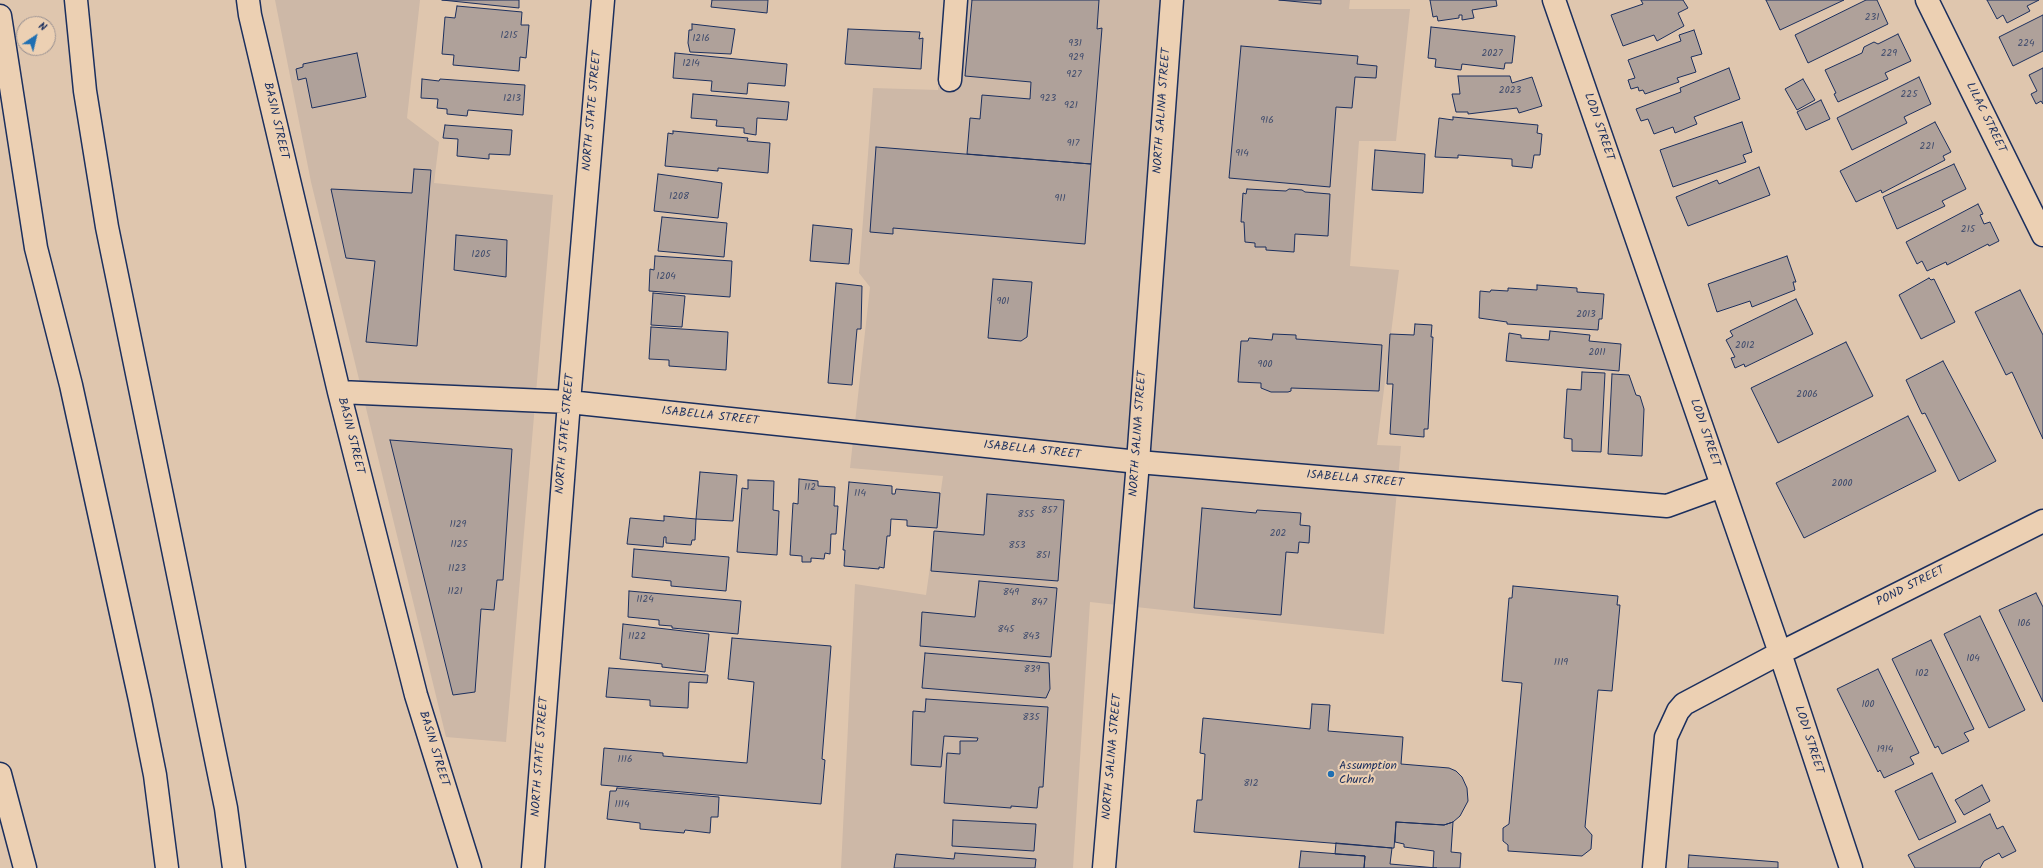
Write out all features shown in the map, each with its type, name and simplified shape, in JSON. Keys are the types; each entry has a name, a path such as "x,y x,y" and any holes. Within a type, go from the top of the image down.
{"main road":[{"path":"76,0 85,91 107,227 226,808 234,868"},
{"path":"85,91 90,0"},
{"name":"BASIN STREET","path":"248,0 250,14 339,392 416,695 470,868"},
{"name":"NORTH STATE STREET","path":"533,868 602,0"},
{"path":"950,80 956,0"},
{"name":"NORTH SALINA STREET","path":"1104,868 1138,462 1172,0"},
{"name":"LODI STREET","path":"1554,0 1780,653 1851,868"},
{"name":"LILAC STREET","path":"1927,0 2043,235"},
{"path":"0,16 36,248 71,385 140,700 155,775 167,868"},
{"name":"ISABELLA STREET","path":"339,392 569,402 1138,462 1667,506 1722,486"},
{"name":"POND STREET","path":"1654,868 1666,736 1678,711 1684,704 1780,653 2043,521"},
{"path":"0,774 25,868"}],"shaded area":[{"path":"275,0 420,0 407,118 439,142 434,183 553,195 506,742 446,737 311,182"},
{"path":"944,0 1350,0 1349,9 1410,9 1396,141 1359,141 1350,266 1399,270 1377,445 1401,446 1384,634 1090,602 1073,868 841,868 855,584 926,595 943,476 850,468 870,287 859,273 873,88 938,90"}],"building":[{"path":"442,0 519,0 519,8"},
{"path":"712,0 768,0 767,13 711,7"},
{"path":"972,0 1099,0 1097,29 1102,28 1091,164 967,154 970,118 980,119 982,95 1030,99 1031,82 965,76"},
{"path":"1279,0 1321,0 1321,4"},
{"path":"1430,0 1496,0 1497,6 1472,10 1474,18 1462,20 1462,15 1459,15 1459,18 1438,21 1437,16 1433,17"},
{"path":"1641,0 1683,0 1688,8 1678,13 1684,26 1657,41 1654,35 1623,46 1611,15 1643,4"},
{"path":"1766,0 1844,0 1780,30"},
{"path":"1866,0 1877,0 1888,24 1808,63 1795,35"},
{"path":"1987,0 2039,0 2027,6 2030,11 2007,23 2003,15 1997,19"},
{"path":"457,6 522,12 521,25 529,25 526,58 520,57 519,71 453,65 454,55 442,54 445,17 455,18"},
{"path":"2043,15 2043,51 2013,66 1999,37"},
{"path":"692,24 735,29 731,54 690,52 688,43 689,30 692,30"},
{"path":"1431,27 1515,36 1512,63 1505,63 1504,69 1462,64 1461,70 1435,67 1436,59 1428,58"},
{"path":"848,29 920,32 919,39 923,38 921,69 845,64"},
{"path":"1694,30 1702,54 1691,57 1696,72 1677,78 1679,82 1645,94 1643,90 1639,91 1638,87 1631,89 1628,80 1635,78 1628,60 1681,41 1679,35"},
{"path":"1898,34 1911,61 1885,73 1888,79 1838,102 1834,94 1836,93 1825,70 1862,53 1864,47 1874,42 1878,44"},
{"path":"1241,46 1358,56 1357,64 1377,66 1376,78 1355,77 1352,108 1336,107 1330,187 1229,178"},
{"path":"357,53 366,97 312,108 306,78 298,80 296,69 303,67 303,64"},
{"path":"675,53 787,64 785,86 748,83 747,94 711,91 712,81 673,78"},
{"path":"1729,68 1740,99 1694,117 1697,124 1675,133 1673,127 1654,134 1648,119 1641,121 1636,109 1681,92 1680,88"},
{"path":"2043,68 2043,104 2041,101 2036,104 2031,94 2037,91 2029,75"},
{"path":"1458,76 1510,76 1512,83 1532,77 1542,106 1519,113 1517,108 1468,114 1468,112 1456,112 1452,94 1460,94"},
{"path":"1919,77 1931,104 1904,117 1907,123 1852,150 1837,118"},
{"path":"422,79 525,85 523,115 468,110 467,116 447,114 447,109 437,108 438,99 421,98"},
{"path":"1803,79 1815,100 1797,110 1785,89"},
{"path":"693,94 789,102 787,120 757,118 756,135 744,133 744,128 716,126 717,120 691,118"},
{"path":"1821,100 1830,119 1806,130 1797,112"},
{"path":"1453,117 1538,125 1537,133 1542,134 1540,155 1534,155 1532,168 1512,166 1512,159 1458,155 1458,158 1435,157 1439,118 1453,120"},
{"path":"1742,122 1752,152 1743,155 1746,162 1673,187 1660,150"},
{"path":"1935,122 1951,152 1943,156 1945,160 1882,193 1881,190 1856,202 1840,171"},
{"path":"445,125 512,130 510,155 489,154 489,159 457,156 458,139 443,138"},
{"path":"673,131 748,138 747,141 770,143 768,173 718,168 718,171 665,166 668,133 673,134"},
{"path":"876,147 1091,164 1085,244 893,228 893,234 870,232"},
{"path":"1375,150 1425,154 1423,193 1372,190"},
{"path":"1954,164 1966,189 1942,201 1945,206 1897,229 1883,197"},
{"path":"1759,167 1770,195 1688,226 1676,197 1717,180 1719,184"},
{"path":"414,169 431,170 417,346 366,342 375,261 346,258 331,189 412,193"},
{"path":"658,174 722,183 718,218 654,211"},
{"path":"1247,189 1286,191 1289,189 1330,194 1328,236 1295,234 1294,252 1266,250 1266,247 1255,247 1255,243 1245,242 1244,222 1241,222 1243,193 1246,194"},
{"path":"1978,204 1983,214 1980,215 1984,224 1990,222 1999,241 1989,246 1988,244 1947,265 1946,262 1927,271 1922,261 1917,264 1906,242"},
{"path":"662,217 727,223 724,257 658,251"},
{"path":"813,225 852,229 849,264 810,261"},
{"path":"456,235 507,240 506,277 454,270"},
{"path":"655,256 732,261 730,297 649,291 650,269 654,270"},
{"path":"1787,256 1796,282 1793,282 1795,290 1752,307 1750,301 1717,312 1708,284"},
{"path":"1929,278 1931,280 1934,279 1955,322 1921,339 1899,295"},
{"path":"993,279 1032,282 1027,337 1021,341 988,338"},
{"path":"836,283 862,286 861,329 857,329 852,385 828,383"},
{"path":"1537,285 1577,288 1577,292 1604,294 1602,319 1599,319 1598,330 1507,324 1507,322 1479,318 1480,291 1508,291 1508,288 1537,290"},
{"path":"2020,290 2043,335 2043,439 2012,372 2006,375 1975,312"},
{"path":"653,293 685,296 682,327 651,325"},
{"path":"1796,299 1813,334 1745,367 1744,364 1735,368 1731,358 1735,357 1726,340 1733,336 1730,331"},
{"path":"1415,324 1432,325 1431,337 1433,337 1428,429 1424,429 1424,437 1390,434 1393,384 1387,384 1390,334 1414,335"},
{"path":"651,327 728,332 726,370 669,366 669,360 649,359"},
{"path":"1550,331 1590,335 1589,341 1621,344 1619,371 1506,361 1509,333 1521,335 1521,338 1549,340"},
{"path":"1273,334 1296,335 1296,339 1382,345 1379,391 1291,388 1291,391 1288,392 1271,392 1261,388 1261,383 1238,382 1241,341 1248,341 1249,338 1272,340"},
{"path":"1846,342 1873,396 1778,443 1751,388"},
{"path":"1943,361 1996,461 1959,481 1925,413 1922,414 1906,380"},
{"path":"1582,372 1605,373 1601,452 1572,451 1572,439 1564,438 1567,389 1581,390"},
{"path":"1612,374 1629,375 1636,395 1640,396 1644,409 1642,456 1608,454"},
{"path":"1908,416 1936,471 1804,538 1776,483"},
{"path":"390,440 512,449 503,580 497,580 494,610 481,609 475,692 453,695"},
{"path":"700,472 737,475 733,521 696,519"},
{"path":"799,479 818,481 818,486 835,487 834,506 838,506 836,534 831,534 830,554 825,553 824,559 811,558 811,562 802,562 802,556 790,555 793,503 798,504"},
{"path":"748,480 774,481 773,510 779,511 777,555 737,552 742,488 748,489"},
{"path":"849,482 892,486 892,494 895,494 896,489 940,493 937,528 907,526 907,520 891,519 890,536 887,536 884,568 879,567 879,569 844,566 845,550 843,550"},
{"path":"987,494 1064,500 1058,581 931,571 934,531 984,535"},
{"path":"1202,508 1256,513 1257,510 1301,513 1300,525 1310,526 1309,543 1299,542 1298,553 1286,552 1281,615 1194,608"},
{"path":"664,516 696,519 695,540 692,540 691,545 666,543 666,537 664,537 663,547 627,544 630,518 664,521"},
{"path":"634,549 729,557 726,591 671,586 671,581 632,577"},
{"path":"979,581 1057,588 1051,657 920,646 922,612 975,617"},
{"path":"1513,586 1618,596 1617,605 1620,605 1612,691 1598,690 1585,827 1592,835 1591,849 1582,856 1508,851 1508,845 1503,841 1503,828 1509,824 1522,683 1502,681 1509,598 1512,598"},
{"path":"629,591 741,601 738,634 672,628 672,626 659,625 659,620 628,617"},
{"path":"2036,593 2043,607 2043,702 1999,610"},
{"path":"1980,616 2025,710 1989,728 1944,634"},
{"path":"623,624 709,634 705,672 662,667 662,664 620,659"},
{"path":"732,638 831,646 822,759 825,760 821,804 601,785 604,748 663,753 663,756 747,763 754,682 728,679"},
{"path":"1931,640 1974,729 1964,733 1969,741 1942,754 1938,746 1935,748 1892,659"},
{"path":"925,653 1049,663 1050,689 1046,698 922,688"},
{"path":"609,668 708,675 707,683 689,682 688,708 650,706 650,700 606,697"},
{"path":"1878,669 1919,753 1910,757 1914,764 1884,778 1880,770 1878,772 1837,689"},
{"path":"926,699 1048,707 1043,787 1039,787 1037,808 1011,806 1011,808 944,803 947,753 960,754 960,741 977,741 978,738 944,736 941,767 911,765 913,711 925,712"},
{"name":"Assumption Church","path":"1312,704 1330,705 1328,731 1403,737 1401,764 1449,768 1456,771 1462,777 1467,788 1468,801 1460,816 1453,822 1444,825 1396,822 1394,848 1194,832 1197,800 1202,800 1205,754 1200,753 1203,718 1310,729"},
{"path":"1932,773 1956,822 1919,840 1895,791"},
{"path":"1982,785 1990,801 1964,815 1955,800"},
{"path":"617,788 719,797 718,817 711,817 710,833 685,830 684,833 640,829 640,823 607,819 610,791 616,791"},
{"path":"1990,814 1997,829 2003,826 2016,851 2002,858 1999,853 1984,861 1980,868 1915,868 1908,855"},
{"path":"953,820 1036,824 1034,851 952,846"},
{"path":"1396,822 1444,825 1453,822 1451,852 1461,853 1460,868 1433,868 1434,851 1404,847 1404,844 1395,842"},
{"path":"1336,843 1392,848 1390,864 1437,868 1364,868 1365,856 1335,854"},
{"path":"1301,851 1365,856 1364,868 1299,868"},
{"path":"955,853 1036,859 1035,868 894,868 896,854 954,859"},
{"path":"1689,855 1778,862 1778,868 1688,868"}],"place":[{"name":"Assumption Church","path":"1331,774"}]}
